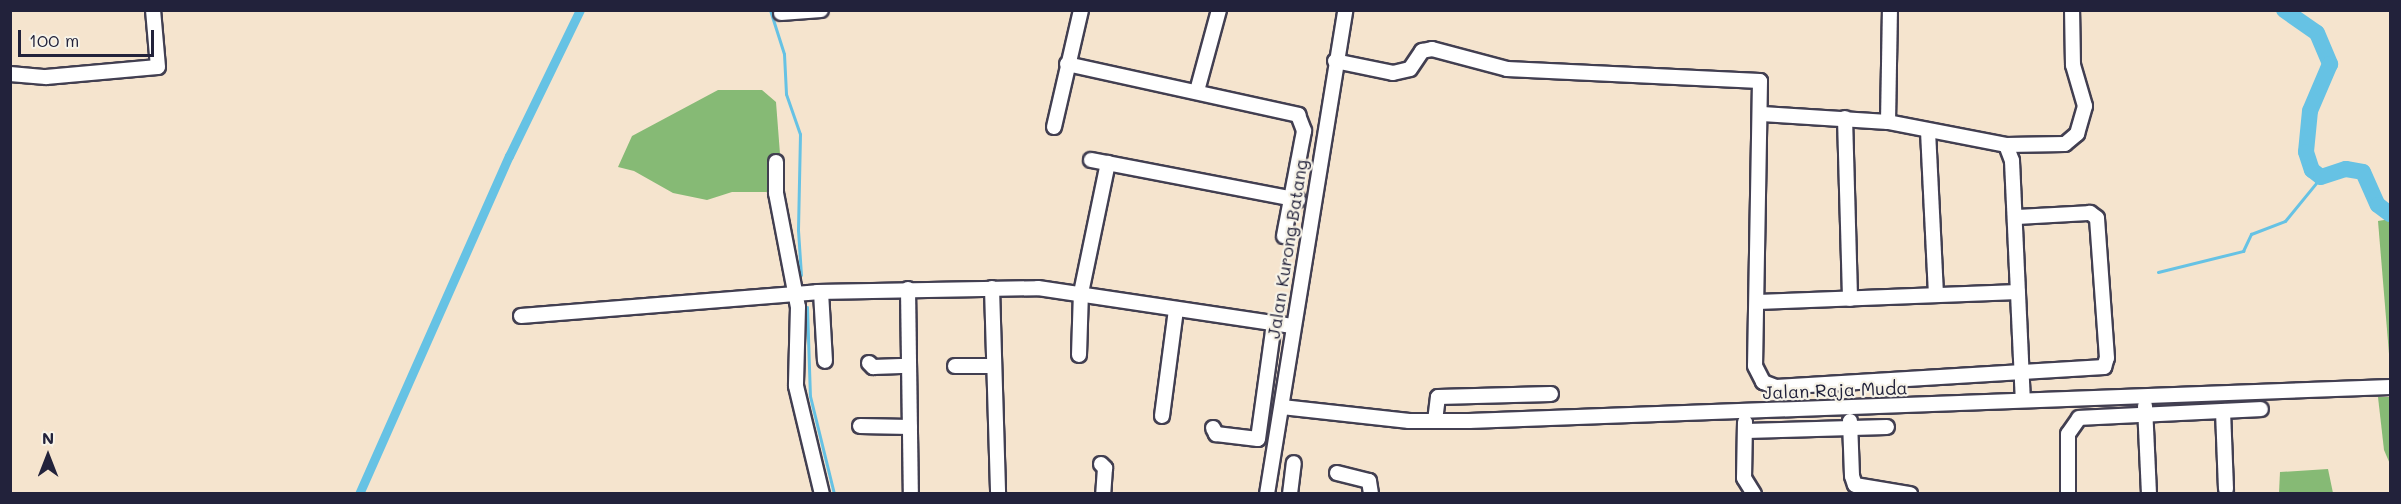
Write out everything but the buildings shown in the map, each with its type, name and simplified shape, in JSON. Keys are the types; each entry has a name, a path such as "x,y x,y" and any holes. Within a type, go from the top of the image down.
{"street":[{"path":"10,74 69,76 159,67 153,10"},
{"path":"781,13 821,10"},
{"path":"1054,127 1080,10"},
{"path":"1197,91 1219,10"},
{"name":"Jalan Kurong Batang","path":"1267,494 1282,407 1292,326 1345,10"},
{"path":"1888,122 1890,10"},
{"path":"1762,114 1888,122 1928,131 1996,140 2006,145 2065,144 2078,134 2085,106 2073,65 2072,10"},
{"path":"1335,61 1393,73 1410,69 1422,51 1432,49 1508,69 1754,78 1763,86 1755,366 1758,376 1768,385 2100,369 2107,358 2097,218 2090,213 2015,217"},
{"path":"1067,64 1291,112 1303,119 1292,199 1284,236"},
{"path":"1845,118 1850,299"},
{"path":"1928,131 1936,295"},
{"path":"2006,145 2012,161 2022,400"},
{"path":"1091,160 1312,202"},
{"path":"776,162 776,194 795,294 799,332 796,386 822,494"},
{"path":"1079,355 1081,292 1108,163"},
{"path":"521,316 821,292 992,288 1081,292 1292,326"},
{"path":"992,288 998,494"},
{"path":"908,289 911,494"},
{"path":"821,292 825,361"},
{"path":"1758,302 2018,292"},
{"path":"1162,416 1176,309"},
{"path":"1214,428 1216,434 1258,439 1274,324"},
{"path":"869,363 873,367 908,366"},
{"path":"955,366 994,366"},
{"name":"Jalan Raja Muda","path":"1282,407 1435,421 2391,387"},
{"path":"1435,421 1438,397 1551,394"},
{"path":"2145,395 2149,494"},
{"path":"1850,407 1852,476 1856,485 1910,494"},
{"path":"2068,494 2068,434 2074,421 2085,417 2146,413 2261,409"},
{"path":"1745,411 1744,478 1754,494"},
{"path":"2223,411 2226,489"},
{"path":"860,426 910,427"},
{"path":"1746,432 1887,427"},
{"path":"1290,494 1294,463"},
{"path":"1101,464 1105,468 1103,494"},
{"path":"1337,473 1369,481 1371,494"}],"green space":[{"path":"718,90 762,90 776,102 780,154 774,168 774,192 732,192 707,200 673,193 634,171 618,167 632,136"},
{"path":"2390,219 2390,366 2378,221"},
{"path":"2378,397 2390,397 2390,464 2384,450"},
{"path":"2328,469 2333,493 2279,493 2280,472"}],"waterway":[{"path":"359,494 509,156 580,10"},
{"path":"770,10 784,54 786,94 800,134 798,230 801,275"},
{"path":"2284,10 2317,33 2330,64 2310,111 2306,152 2312,170 2321,177 2346,169 2363,172 2378,205 2390,214"},
{"path":"2158,272 2243,251 2251,234 2285,221 2321,177"},
{"path":"807,307 810,396 834,494"}]}
